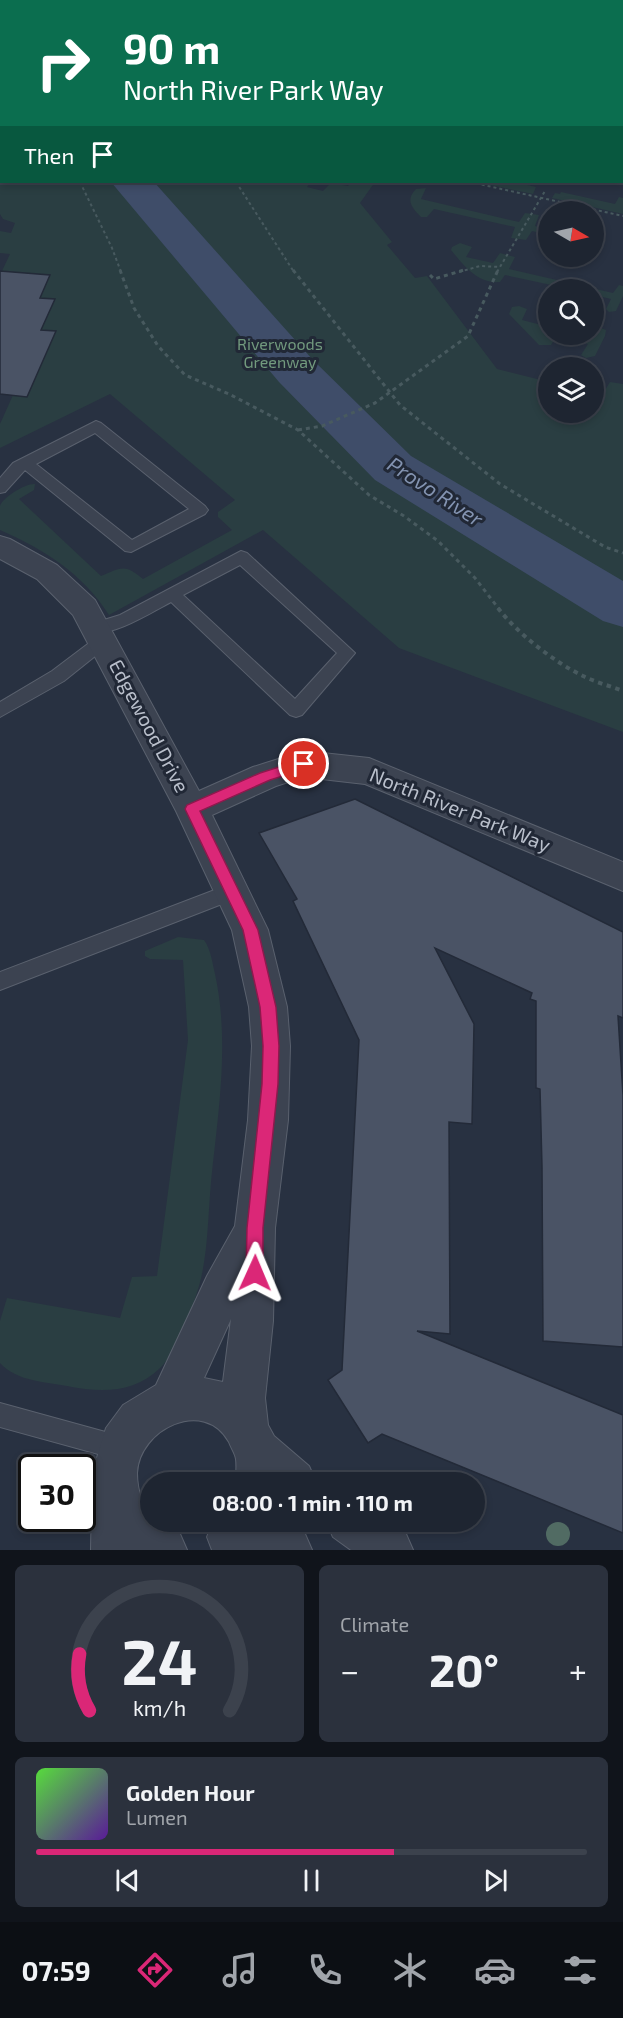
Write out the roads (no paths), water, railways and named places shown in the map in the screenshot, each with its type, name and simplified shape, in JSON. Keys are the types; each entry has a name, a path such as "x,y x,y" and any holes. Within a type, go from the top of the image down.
{"street":[{"name":"Edgewood Drive","path":"0,546 47,572 84,608 192,809 233,891 250,930 260,964 268,1007 271,1046 268,1120 255,1228 252,1321 243,1398 254,1453"},
{"name":"North River Park Way","path":"192,809 265,776 304,764 369,771 623,877"},
{"name":"Edgewood Drive","path":"172,1399 222,1291 255,1228"},
{"path":"114,1550 116,1463 120,1448 127,1435 146,1412 172,1399 200,1397 226,1406 254,1453 280,1472"},
{"path":"115,1494 126,1522 147,1543 164,1550"},
{"path":"365,1532 390,1550"},
{"path":"226,1536 289,1550"}],"lane":[{"path":"0,488 18,467 96,426 200,510 131,547 26,463"},
{"path":"0,710 58,676 100,635 126,619 172,594 241,557 346,653 296,710 172,594"},
{"path":"0,981 233,891"},
{"path":"0,1415 120,1448"}],"waterway":[{"name":"Provo River","path":"133,183 296,371 393,468 623,607"}],"park label":[{"name":"Riverwoods Greenway","path":"280,353"}]}
